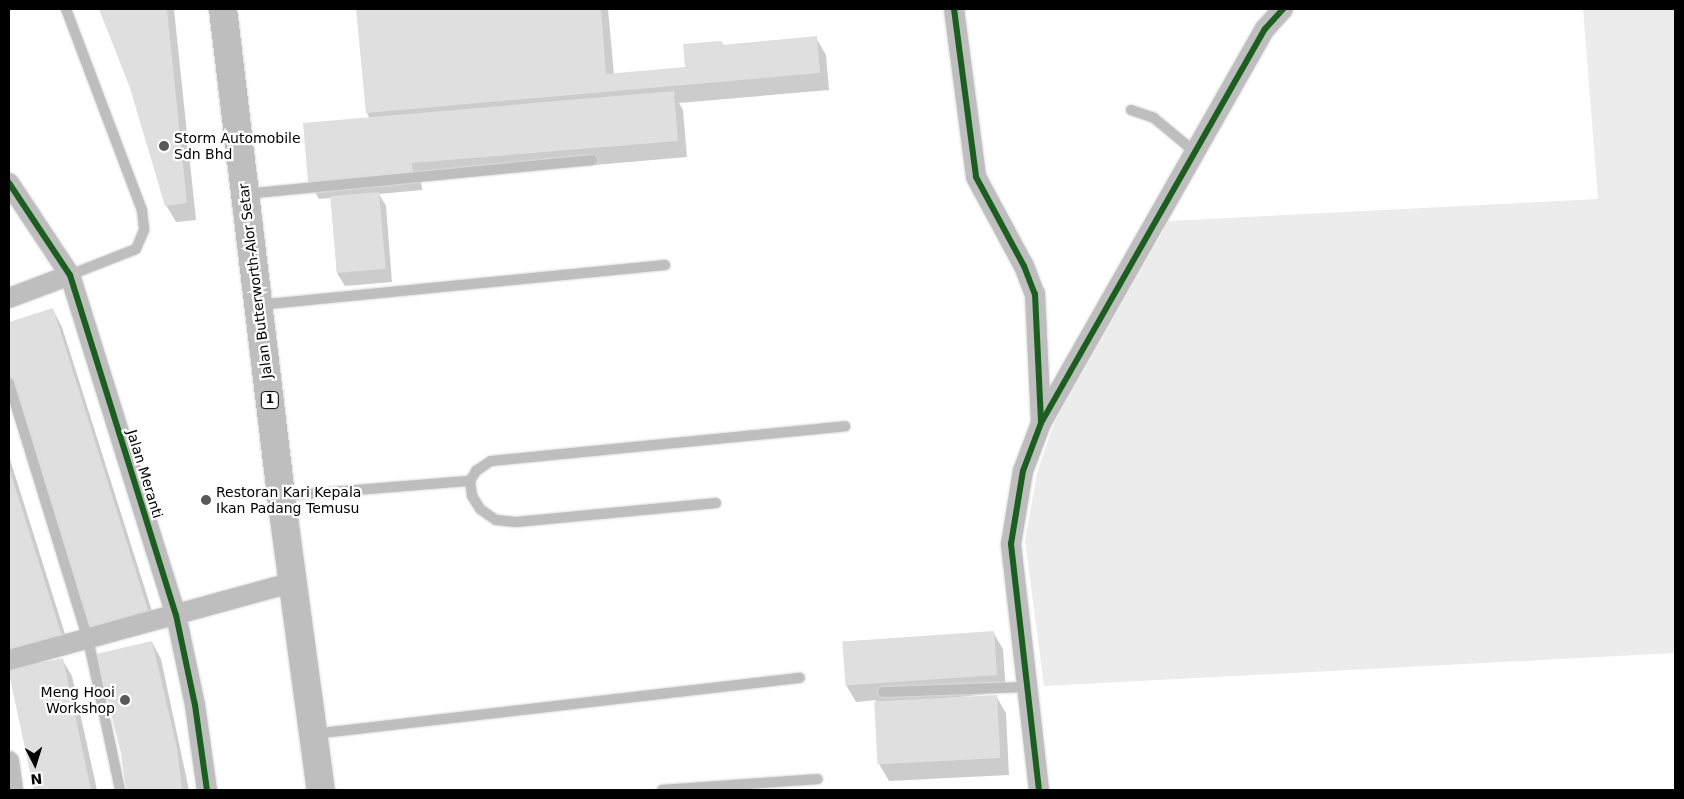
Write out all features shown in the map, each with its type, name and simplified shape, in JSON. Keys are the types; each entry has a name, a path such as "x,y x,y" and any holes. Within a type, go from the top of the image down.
{"main road":[{"name":"Jalan Butterworth-Alor Setar","path":"223,9 281,496 294,582 320,790"}],"street":[{"path":"954,9 976,177 1027,272 1035,294 1041,423"},
{"path":"1039,790 1011,544 1023,471 1041,423 1264,29 1283,9"},
{"name":"Jalan Meranti","path":"9,183 70,274 176,615 195,705 207,790"},
{"path":"9,298 70,274"},
{"path":"9,660 294,582"},
{"path":"9,761 13,790"}],"lane":[{"path":"66,9 142,210 144,230 136,248 70,274"},
{"path":"1131,110 1154,118 1195,152"},
{"path":"245,194 592,160"},
{"path":"258,305 665,265"},
{"path":"9,383 88,639 120,790"},
{"path":"716,502 516,522 496,520 480,509 472,496 470,481 476,471 491,461 845,426"},
{"path":"281,496 470,481"},
{"path":"312,734 800,678"},
{"path":"883,692 1026,687"},
{"path":"662,790 818,779"}],"shaded area":[{"path":"1583,9 1675,9 1675,653 1044,686 1025,541 1037,473 1054,424 1169,221 1598,199"}],"building":[{"name":"Storm Automobile Sdn Bhd","path":"99,9 167,9 187,203 165,206 130,88"},
{"path":"356,9 601,9 606,74 685,67 683,44 722,41 722,45 817,36 820,73 366,113"},
{"path":"674,91 678,141 412,163 413,173 308,182 303,123"},
{"path":"379,192 386,269 337,273 330,196"},
{"path":"53,308 148,610 89,629 9,374 9,322"},
{"path":"9,468 62,636 9,652"},
{"path":"994,631 997,675 845,685 842,642"},
{"path":"152,641 177,748 182,790 126,790 121,753 96,654"},
{"path":"63,658 91,790 34,790 9,669"},
{"path":"997,695 1000,758 877,764 874,701"}],"cycle path":[{"path":"954,9 976,177 1024,266 1035,294 1041,423"},
{"path":"1039,790 1011,544 1023,471 1041,423 1265,29 1283,9"},
{"path":"9,183 70,275 176,615 195,705 207,790"}],"place":[{"name":"Storm Automobile Sdn Bhd","path":"164,146"},
{"name":"Restoran Kari Kepala Ikan Padang Temusu","path":"206,500"},
{"name":"Meng Hooi Workshop","path":"125,700"}]}
